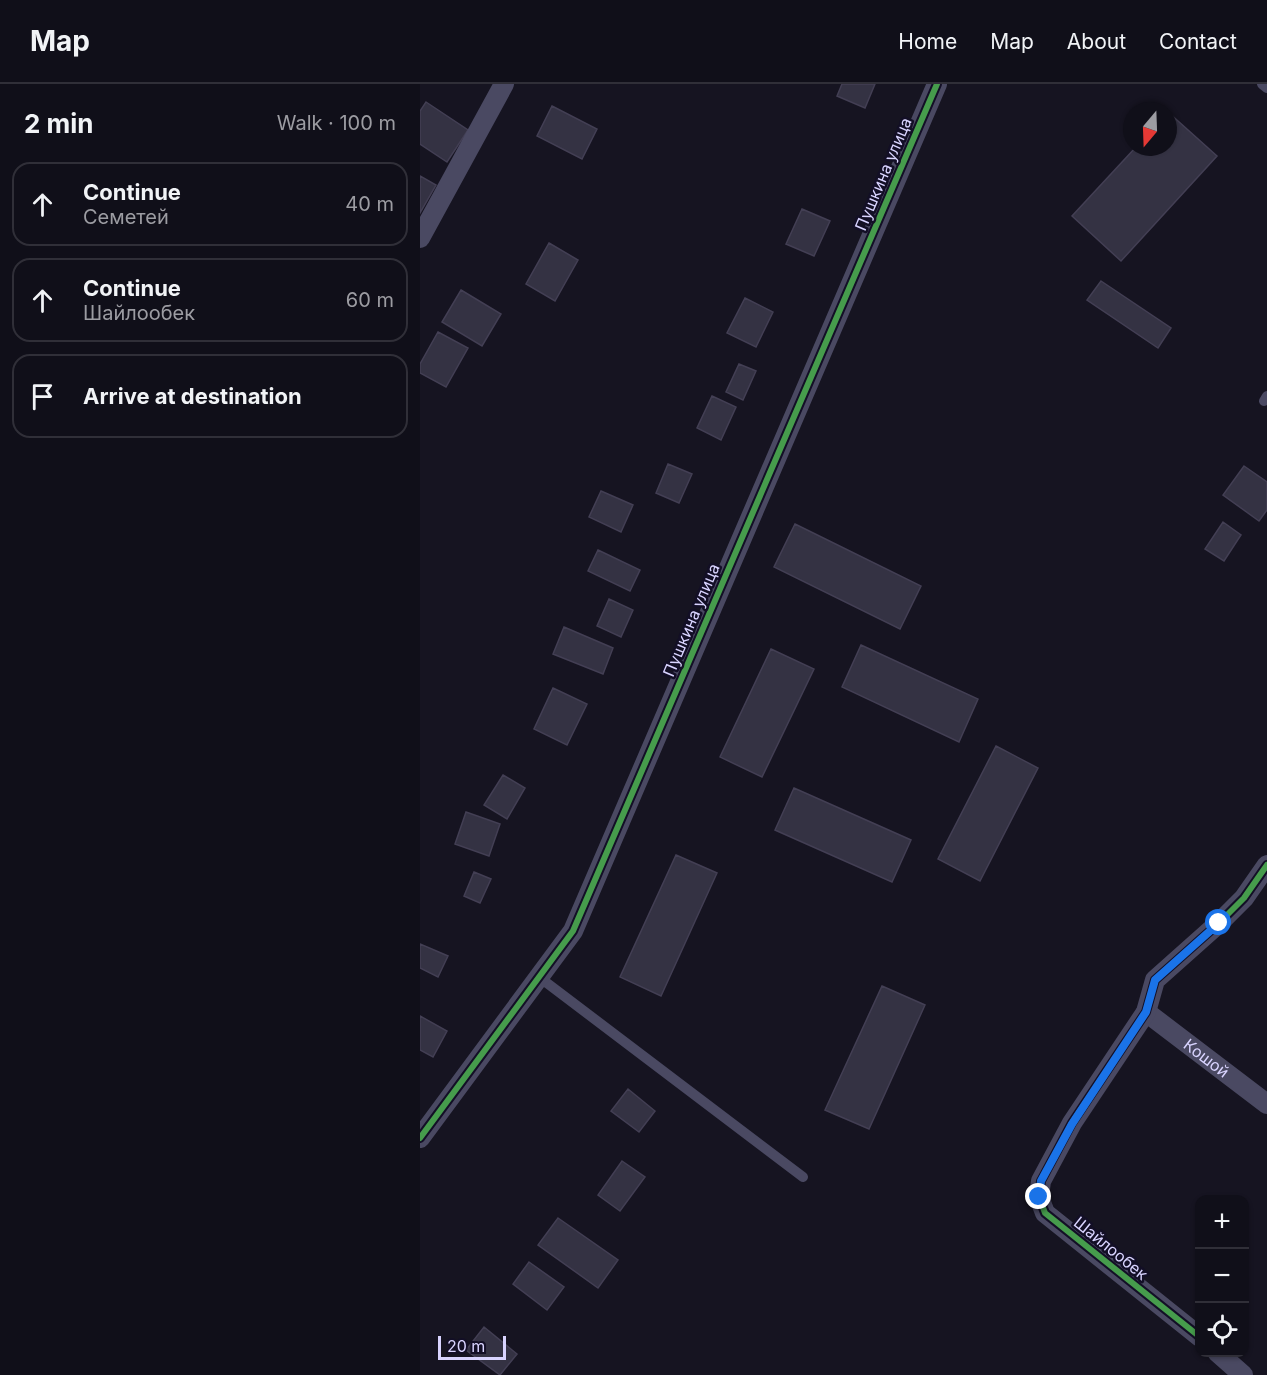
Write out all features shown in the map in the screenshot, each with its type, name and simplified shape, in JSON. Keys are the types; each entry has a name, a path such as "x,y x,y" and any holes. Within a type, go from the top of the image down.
{"street":[{"path":"420,238 504,84"},
{"name":"Пушкина улица","path":"420,1138 573,931 937,84"},
{"name":"Шайлообек","path":"1195,1333 1045,1213 1039,1197 1041,1181 1072,1124 1146,1012 1155,980 1244,898 1267,865"},
{"name":"Кошой","path":"1146,1012 1267,1104"},
{"path":"1222,1357 1244,1375"}],"lane":[{"path":"1263,84 1267,88"},
{"path":"539,977 803,1177"}],"building":[{"path":"842,84 875,84 865,108 837,96"},
{"path":"426,102 468,130 447,162 420,144 420,111"},
{"path":"552,106 597,129 582,159 537,136"},
{"path":"1177,120 1217,156 1121,261 1072,216 1128,156 1177,156"},
{"path":"420,176 436,185 420,213"},
{"path":"802,209 830,221 814,256 786,244"},
{"path":"549,243 578,260 555,301 526,284"},
{"path":"1101,281 1171,328 1158,348 1087,300"},
{"path":"461,290 501,314 482,346 442,322"},
{"path":"745,298 773,312 756,347 727,333"},
{"path":"438,332 468,348 446,387 420,373 420,364"},
{"path":"739,364 756,371 743,400 726,392"},
{"path":"712,396 736,407 721,440 697,428"},
{"path":"668,464 692,474 679,503 656,493"},
{"path":"1244,466 1267,482 1267,510 1259,521 1223,495"},
{"path":"601,491 633,505 621,532 589,517"},
{"path":"1223,522 1241,535 1224,561 1205,549"},
{"path":"795,524 921,586 900,629 774,567"},
{"path":"598,550 640,570 630,591 588,571"},
{"path":"609,599 633,610 621,637 597,626"},
{"path":"564,627 613,648 603,674 553,654"},
{"path":"861,645 978,699 959,742 842,687"},
{"path":"771,649 814,669 762,777 720,757"},
{"path":"553,688 587,704 567,745 534,729"},
{"path":"996,746 1038,768 980,881 938,859"},
{"path":"503,775 525,788 507,819 484,805"},
{"path":"794,788 911,840 892,882 775,830"},
{"path":"466,812 500,824 489,856 455,844"},
{"path":"676,855 717,873 661,996 620,977"},
{"path":"474,872 491,879 480,903 464,896"},
{"path":"420,944 448,956 438,977 420,968"},
{"path":"882,986 925,1005 869,1129 825,1110"},
{"path":"420,1016 447,1031 433,1057 420,1050"},
{"path":"628,1089 655,1111 639,1132 611,1111"},
{"path":"622,1161 645,1177 620,1211 598,1195"},
{"path":"558,1218 618,1260 598,1288 538,1245"},
{"path":"529,1262 564,1287 547,1310 513,1284"},
{"path":"484,1327 517,1354 500,1375 466,1350"}],"cycle path":[{"path":"420,1138 573,931 937,84"},
{"path":"1195,1333 1045,1213 1039,1197 1041,1181 1072,1123 1146,1012 1155,980 1244,898 1267,865"}],"route":[{"path":"1039,1197 1041,1181 1072,1124 1146,1012 1155,980 1219,923"}]}
